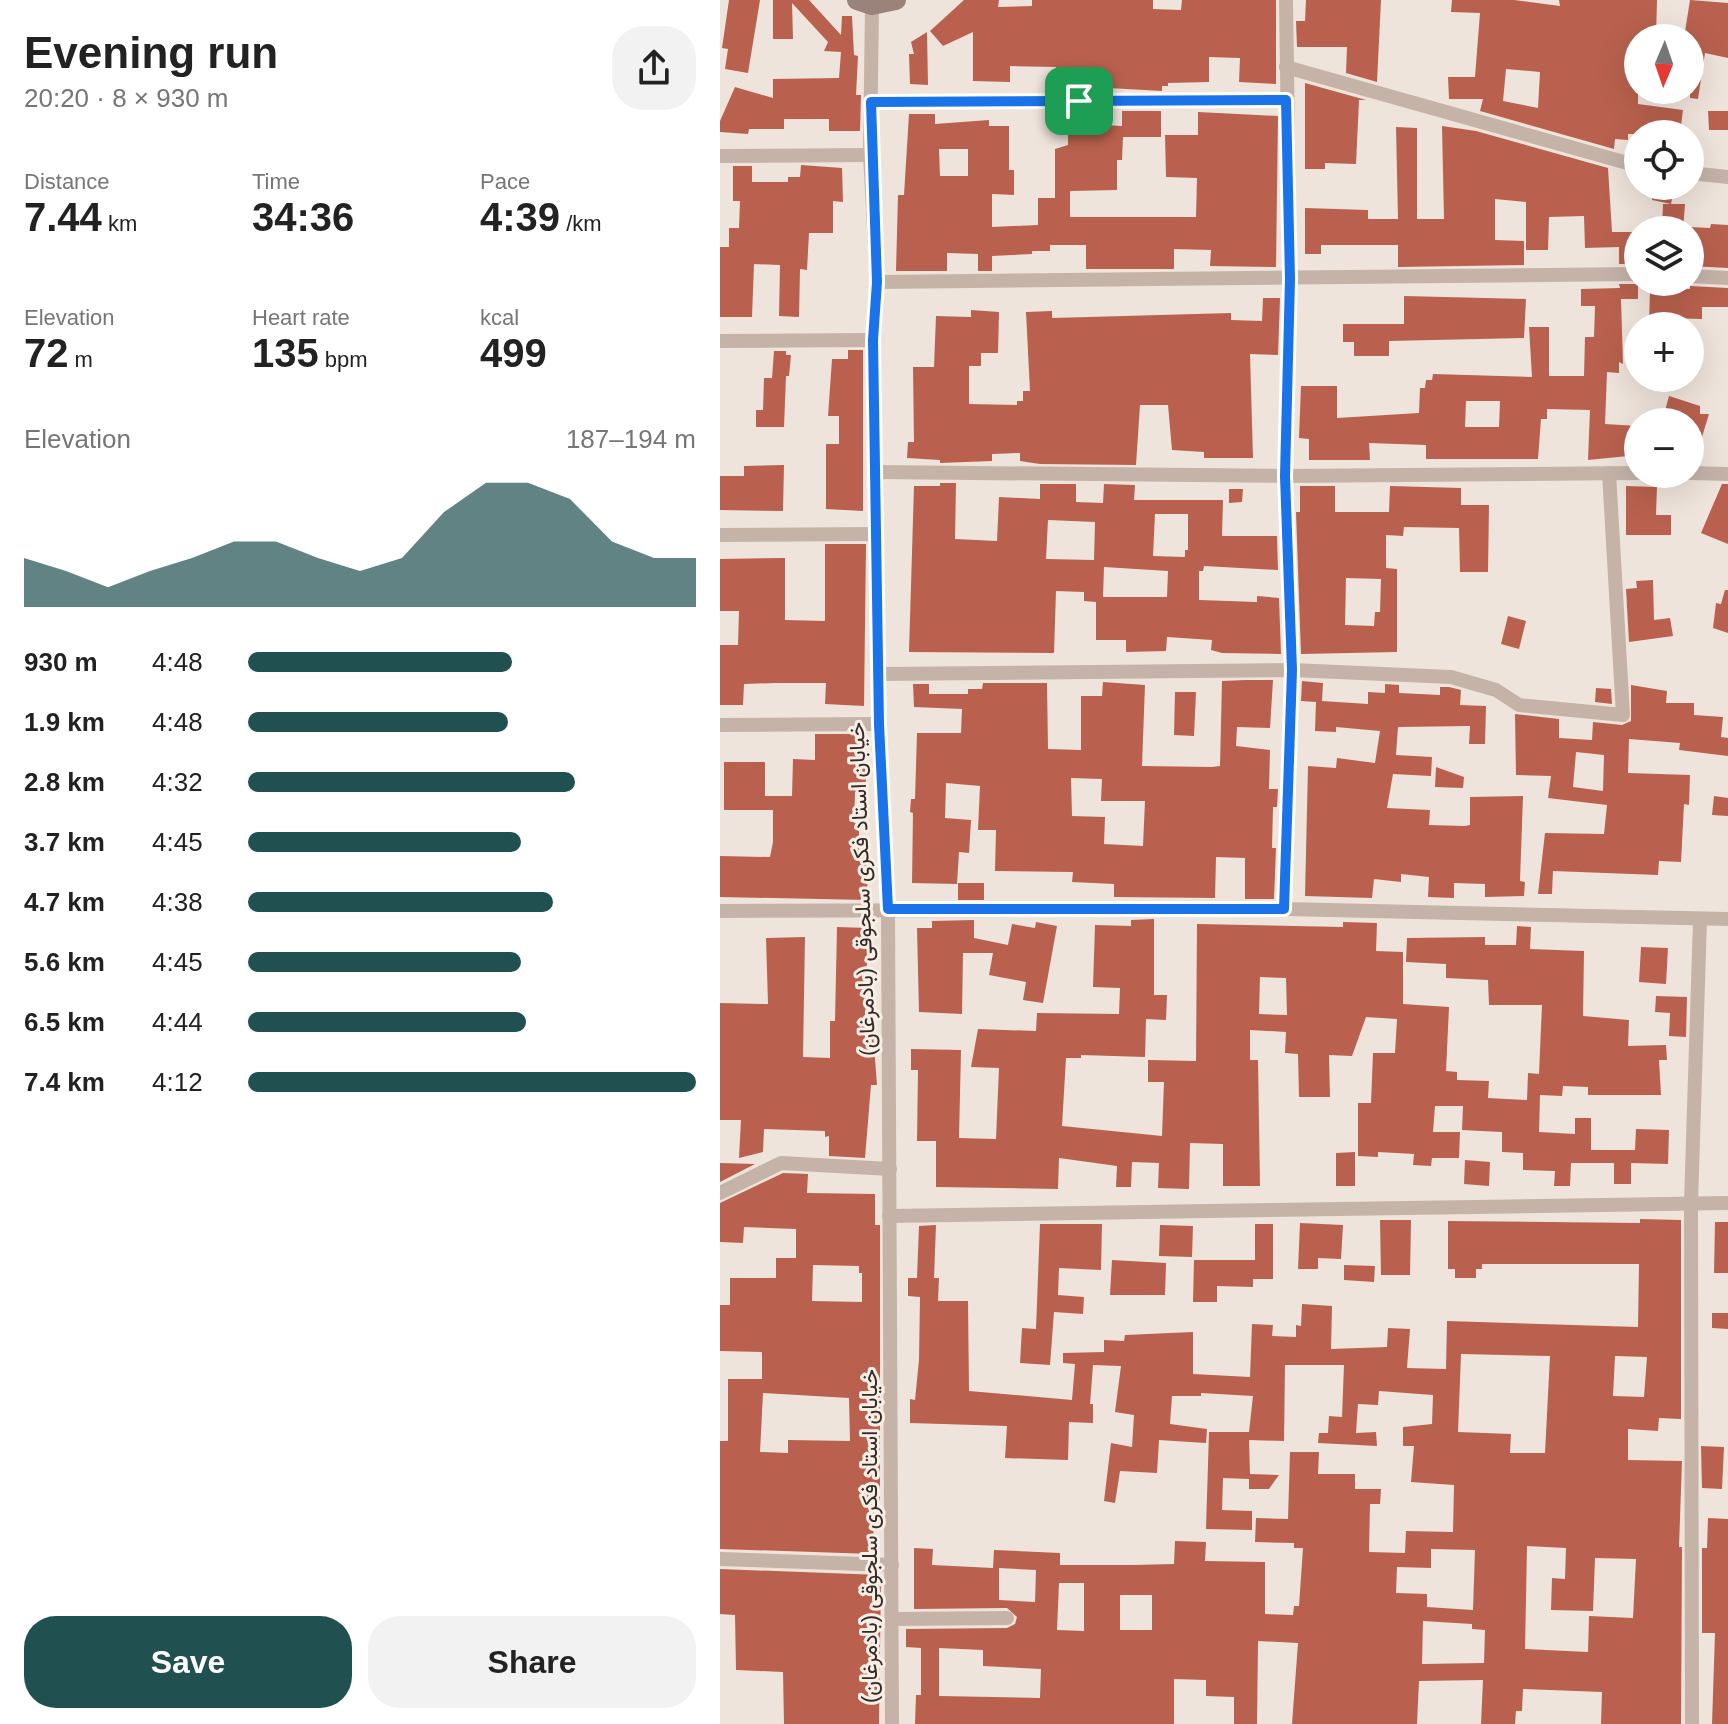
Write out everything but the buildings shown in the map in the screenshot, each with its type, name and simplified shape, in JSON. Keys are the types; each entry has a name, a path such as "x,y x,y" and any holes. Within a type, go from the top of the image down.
{"main road":[{"path":"865,2 896,0"}],"street":[{"path":"1284,909 1292,670 1285,476 1290,279 1286,0"},
{"name":"خیابان استاد فکری سلجوقی (بادمرغان)","path":"865,2 877,282 873,340 878,674 888,909 894,1619 892,1724"},
{"path":"1286,67 1624,162"},
{"path":"871,102 1286,100"},
{"path":"720,156 870,155"},
{"path":"1704,174 1728,177"},
{"path":"877,282 1624,274"},
{"path":"1704,277 1728,278"},
{"path":"720,341 873,340"},
{"path":"877,472 1285,476 1624,473"},
{"path":"878,674 1292,670 1451,677 1496,690 1519,705 1623,715 1609,473"},
{"path":"1704,473 1728,474"},
{"path":"720,535 876,534"},
{"path":"720,725 879,724"},
{"path":"720,911 1284,909 1728,919"},
{"path":"1692,1724 1691,1203 1700,920"},
{"path":"720,1193 781,1163 890,1169"},
{"path":"889,1216 1728,1203"},
{"path":"720,1559 892,1565"},
{"path":"894,1619 1007,1618"}],"route":[{"path":"1286,100 1290,279 1285,476 1292,670 1284,909 888,909 879,724 873,340 877,282 870,155 871,102 1079,101 1286,100"}]}
